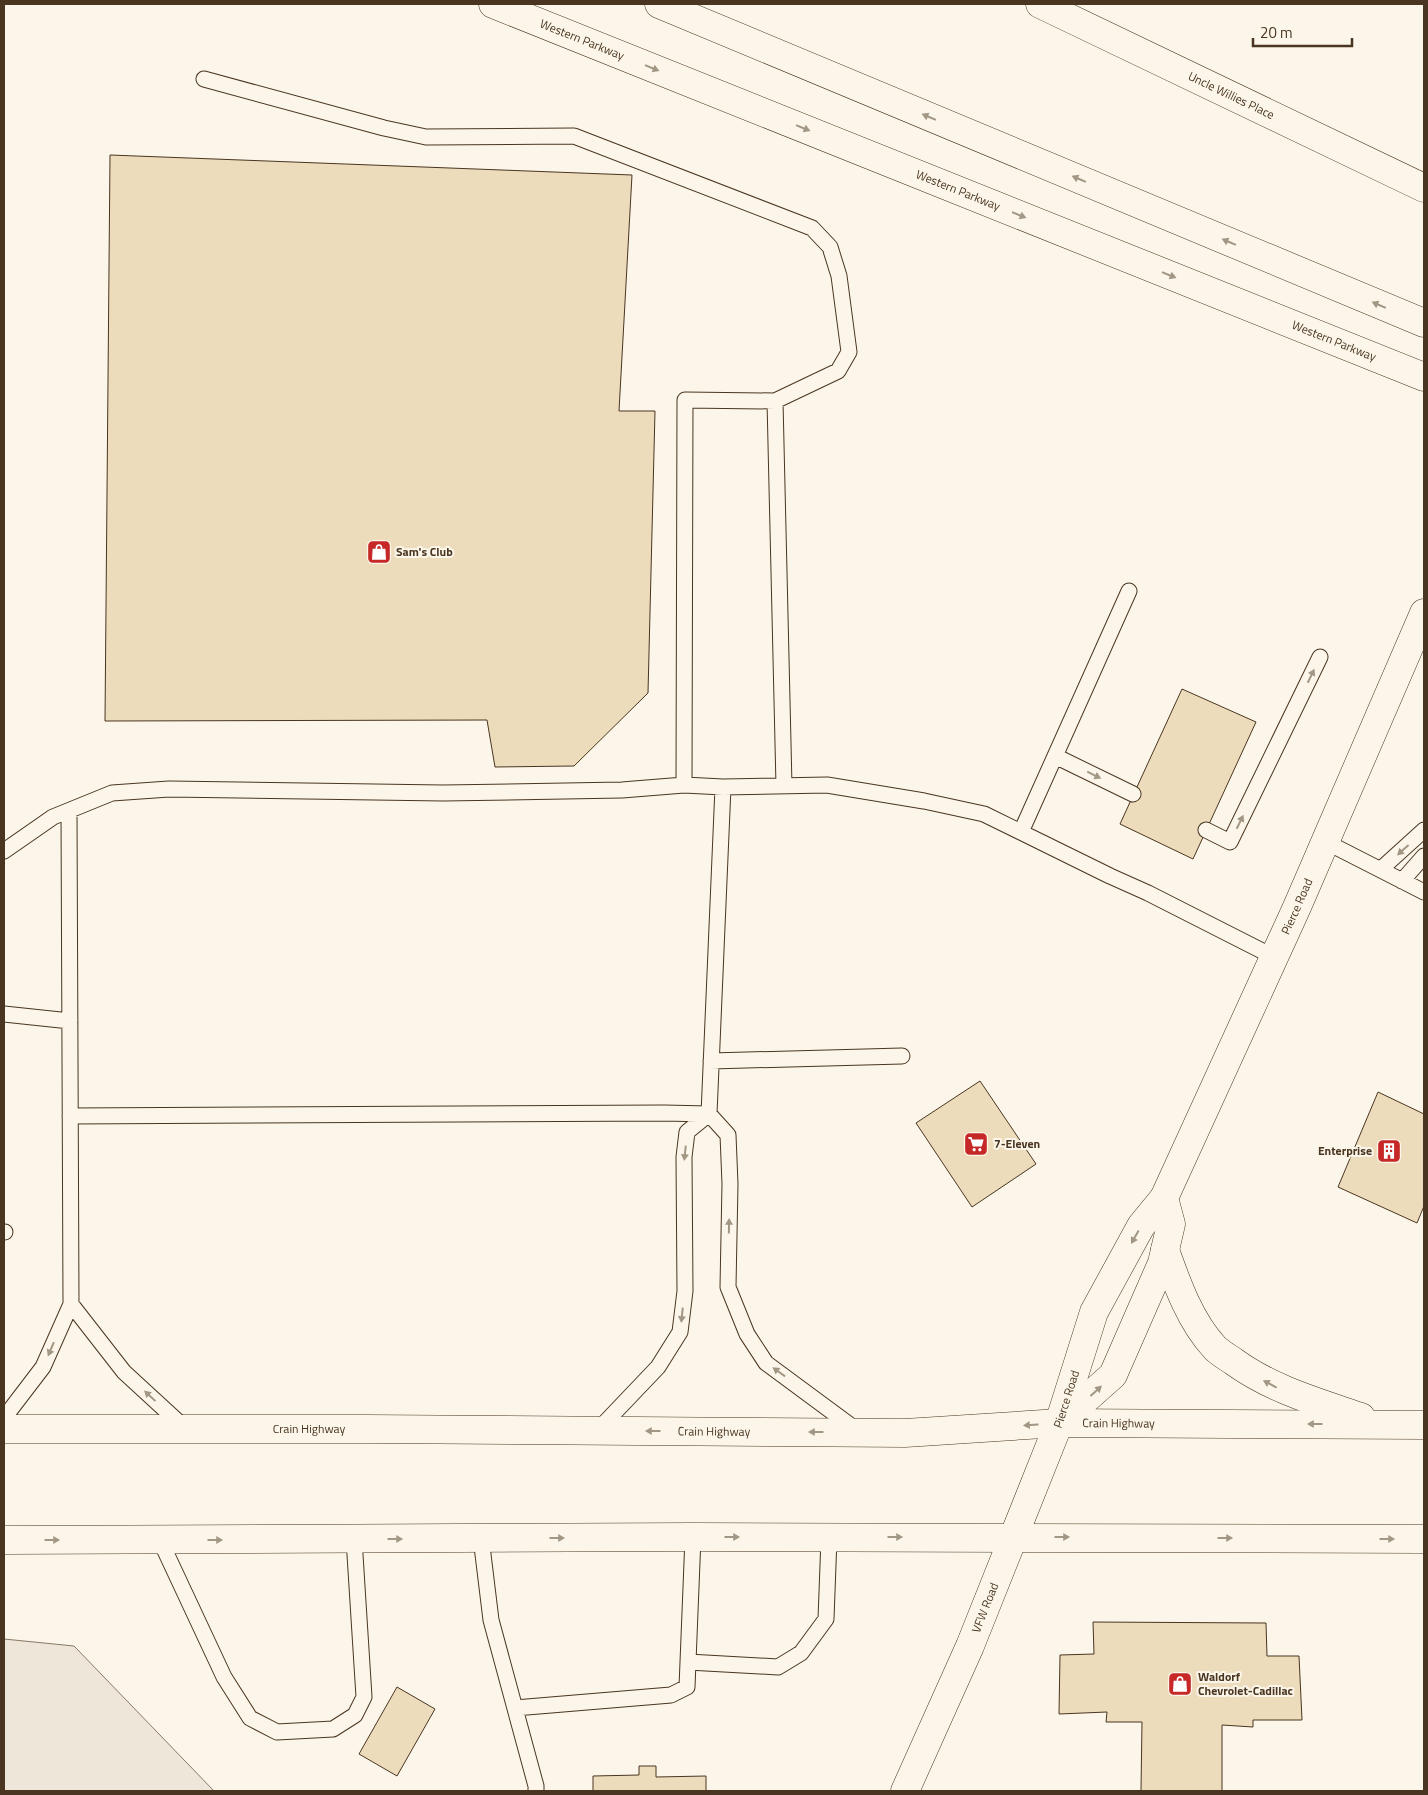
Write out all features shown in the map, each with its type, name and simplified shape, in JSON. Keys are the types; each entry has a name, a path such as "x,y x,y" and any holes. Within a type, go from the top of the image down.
{"main road":[{"name":"Western Parkway","path":"493,4 1424,377"},
{"path":"659,4 1424,323"},
{"name":"Uncle Willies Place","path":"1040,4 1424,188"},
{"name":"Pierce Road","path":"1059,1423 1094,1312 1141,1226 1164,1198 1326,842 1424,613"},
{"name":"Pierce Road","path":"1059,1423 1113,1375 1162,1263 1171,1224 1164,1198"},
{"path":"1165,1250 1192,1315 1215,1348 1244,1369 1281,1389 1382,1424"},
{"name":"Crain Highway","path":"4,1429 905,1433 1059,1423 1424,1425"},
{"name":"VFW Road","path":"905,1791 970,1646 1059,1423"},
{"path":"4,1540 693,1537 1424,1539"}],"lane":[{"path":"204,78 384,128 426,137 574,136 812,228 830,247 837,268 849,352 838,370 775,401 685,400 684,786"},
{"path":"775,401 784,786"},
{"path":"1022,832 1129,591"},
{"path":"1206,830 1230,842 1320,657"},
{"path":"1056,756 1133,794"},
{"path":"4,851 53,817 112,793 169,788 442,793 622,790 684,786 827,785 924,801 984,814 1110,876 1148,892 1274,957"},
{"path":"723,787 709,1114 728,1135 730,1184 728,1287 747,1334 766,1363 861,1433"},
{"path":"4,1418 43,1367 70,1304 69,811"},
{"path":"1380,869 1424,830"},
{"path":"1326,842 1424,892"},
{"path":"1402,881 1424,856"},
{"path":"4,1014 70,1021"},
{"path":"711,1061 902,1056"},
{"path":"70,1116 709,1114"},
{"path":"597,1431 658,1367 680,1332 685,1291 684,1157 687,1132 709,1114"},
{"path":"70,1304 124,1372 186,1429"},
{"path":"515,1708 671,1695 687,1688 693,1537"},
{"path":"481,1538 492,1620 536,1791"},
{"path":"688,1662 778,1666 801,1653 826,1619 829,1538"},
{"path":"160,1540 224,1677 250,1718 276,1732 333,1729 356,1715 364,1697 354,1539"}],"shaded area":[{"path":"4,1639 74,1646 214,1791 4,1791"}],"building":[{"name":"Sam's Club","path":"110,155 632,175 619,411 655,411 648,693 574,766 495,767 487,720 105,721"},
{"path":"1182,689 1256,722 1193,859 1120,824"},
{"name":"7-Eleven","path":"980,1081 1036,1164 972,1207 916,1123"},
{"name":"Enterprise","path":"1378,1092 1424,1114 1424,1206 1417,1223 1338,1187"},
{"name":"Waldorf Chevrolet-Cadillac","path":"1093,1622 1266,1623 1267,1656 1299,1656 1302,1720 1253,1720 1253,1727 1222,1725 1222,1791 1141,1791 1142,1722 1106,1722 1107,1712 1059,1714 1060,1655 1094,1654"},
{"path":"397,1687 435,1709 397,1776 359,1754"},
{"path":"639,1766 656,1766 656,1777 706,1776 706,1791 593,1791 593,1776 639,1775"}],"place":[{"name":"Sam's Club","path":"379,552"},
{"name":"7-Eleven","path":"976,1144"},
{"name":"Enterprise","path":"1389,1151"},
{"name":"Waldorf Chevrolet-Cadillac","path":"1180,1684"}]}
